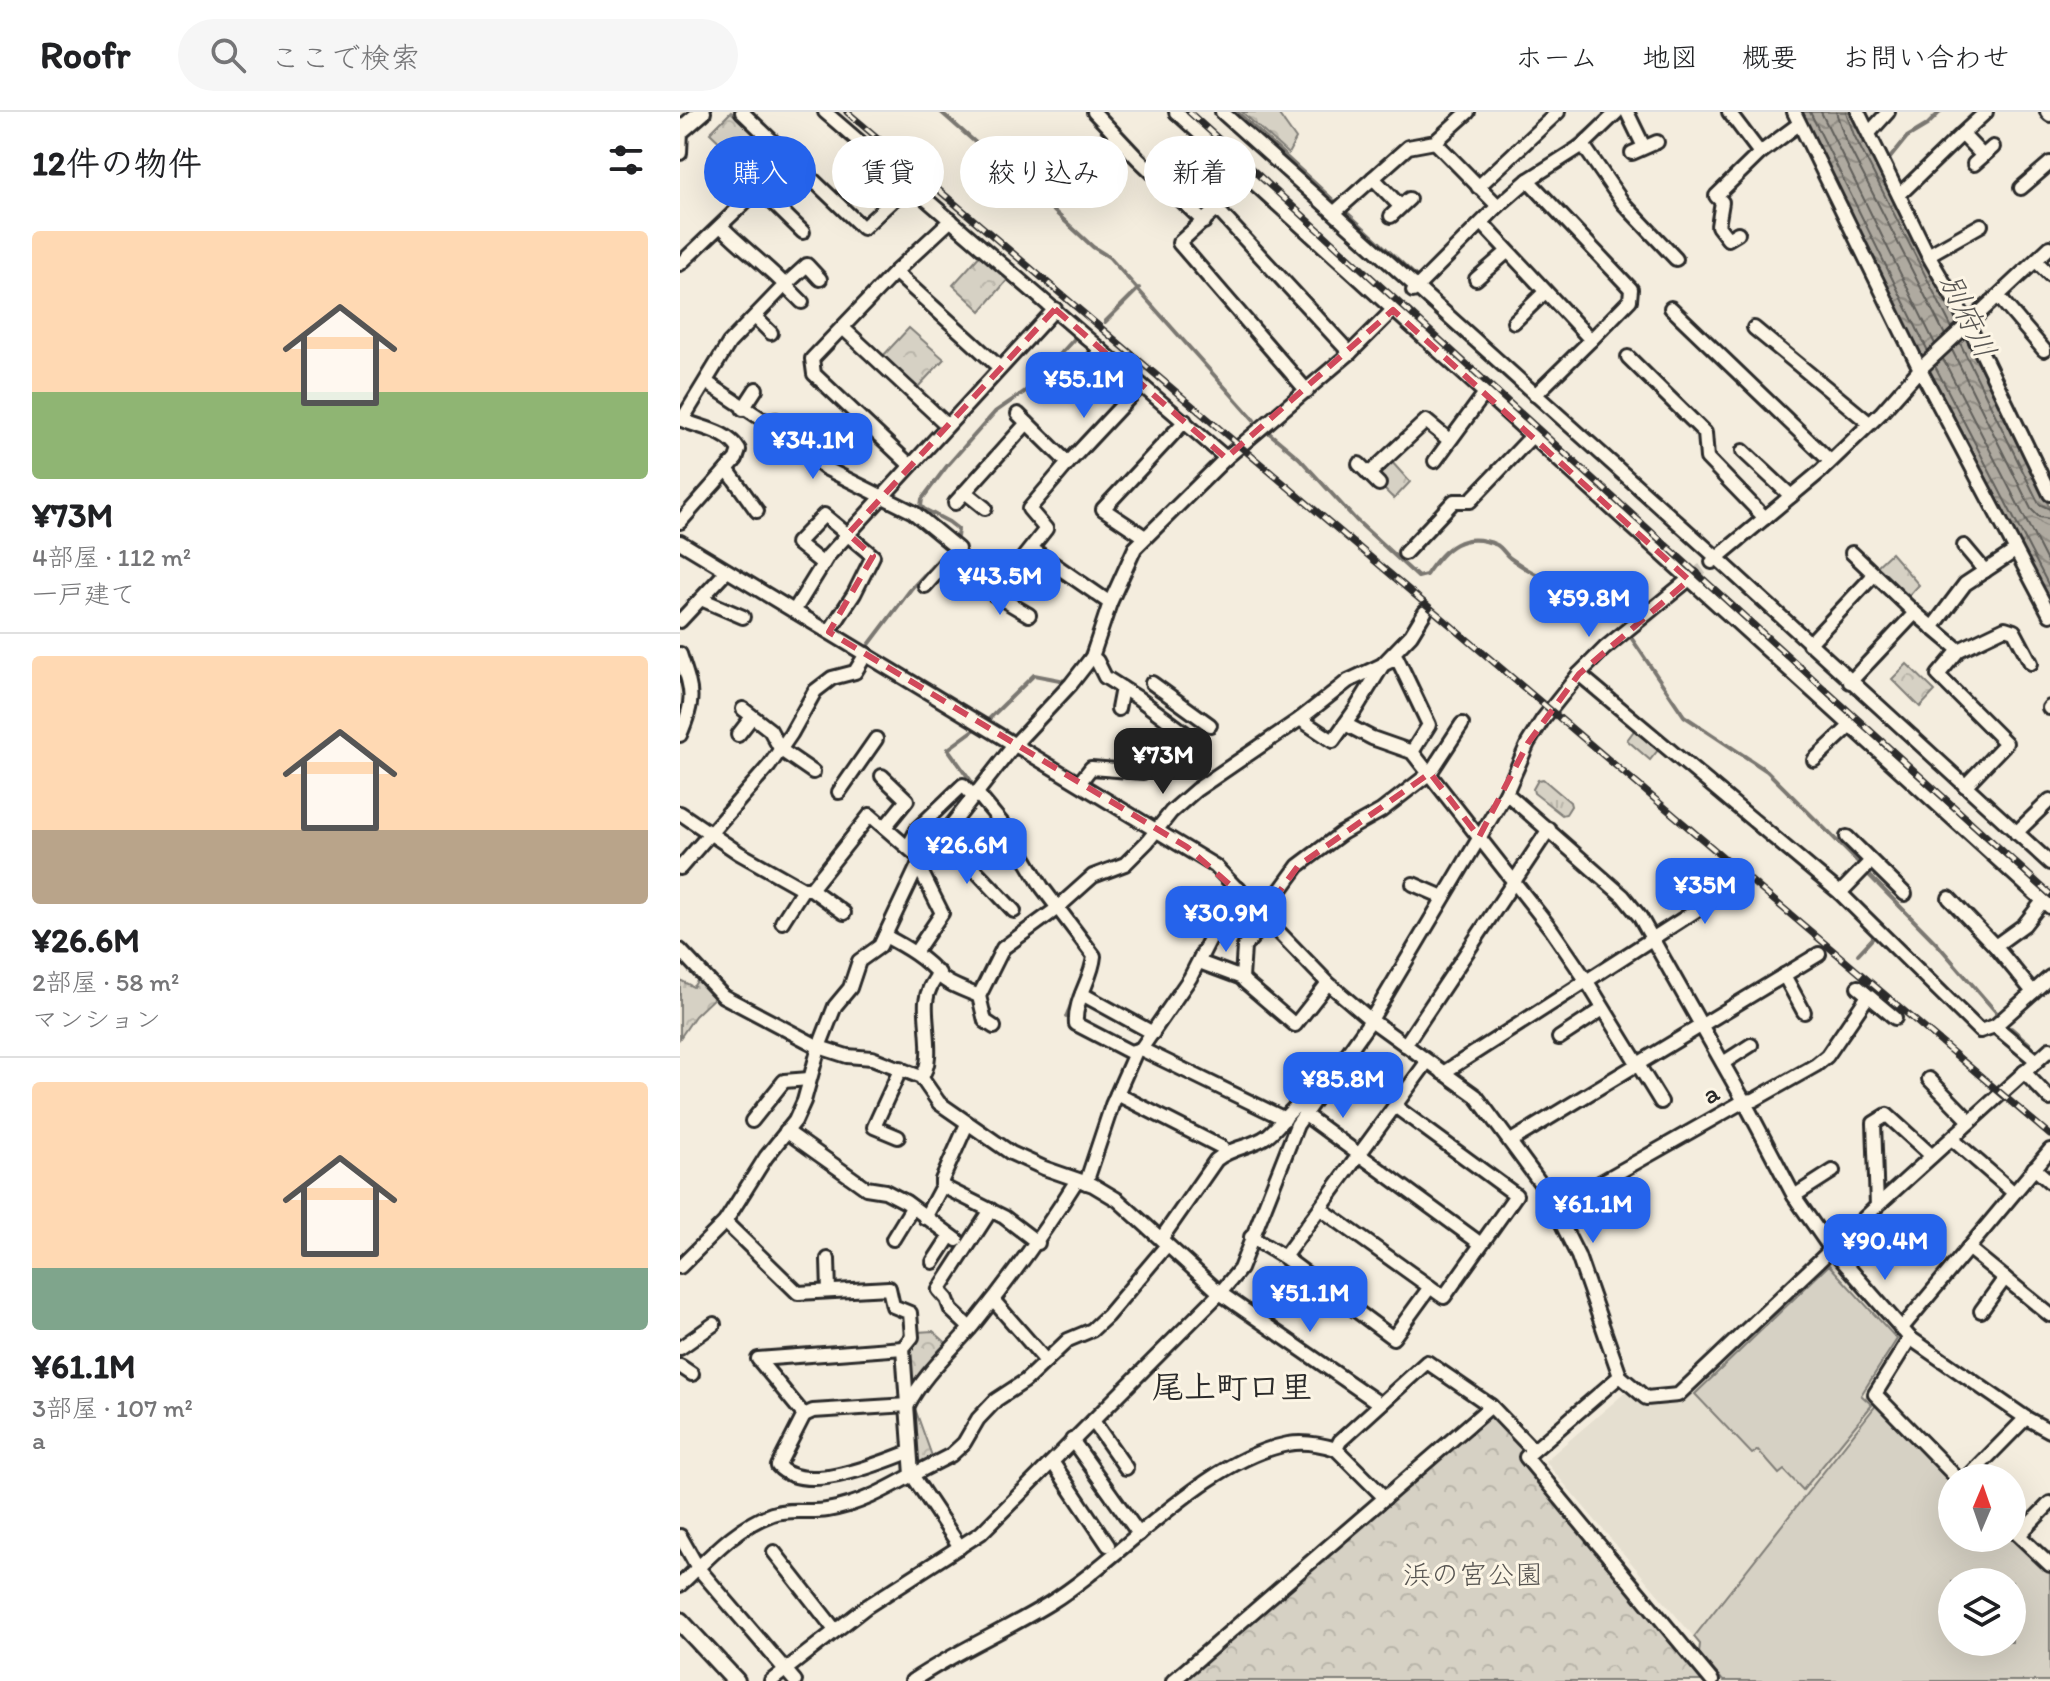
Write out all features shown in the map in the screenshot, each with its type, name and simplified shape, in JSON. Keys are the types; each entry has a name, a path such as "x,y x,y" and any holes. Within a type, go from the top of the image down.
{"main road":[{"path":"680,130 702,112"},
{"path":"680,1621 736,1681"}],"street":[{"path":"742,112 766,136"},
{"path":"825,112 853,136"},
{"path":"1176,112 1202,136"},
{"path":"1222,112 2050,863"},
{"path":"1335,212 1408,147 1435,142 1468,112"},
{"path":"1415,289 1498,206 1528,180 1583,145 1617,112"},
{"path":"1627,112 1644,147"},
{"path":"1729,112 1760,153"},
{"path":"1858,112 1928,255 1968,324 2050,494"},
{"path":"1870,132 1888,112"},
{"path":"1899,195 1986,112"},
{"path":"1097,113 1138,159 1204,222"},
{"path":"1478,187 1555,113"},
{"path":"1738,233 1728,239 1718,226 1722,202 1716,196 1796,118 1896,315 1920,369 2050,615"},
{"path":"680,130 680,153"},
{"path":"1962,134 1983,156"},
{"path":"1435,142 1498,206"},
{"path":"1632,153 1657,142"},
{"path":"1583,145 1623,203 1676,259"},
{"path":"2021,188 2050,157"},
{"path":"1373,178 1400,207"},
{"path":"1528,180 1631,289 1630,300 1535,395"},
{"path":"816,185 832,200"},
{"path":"1256,185 2047,904 1995,946"},
{"path":"680,264 739,208"},
{"path":"778,208 803,232"},
{"path":"841,208 863,228 884,208"},
{"path":"937,208 1226,458"},
{"path":"1307,391 1179,243 1217,209 1350,353"},
{"path":"910,465 814,374 812,359 895,272 951,220"},
{"path":"1482,223 1591,340"},
{"path":"1928,255 1981,225"},
{"path":"721,226 743,249 762,261 802,302"},
{"path":"1715,560 1830,461 1920,369 2050,247"},
{"path":"1476,279 1507,252"},
{"path":"2036,261 2050,275"},
{"path":"680,522 738,455 735,443 717,432 681,420 729,343 785,285 807,265 820,279"},
{"path":"895,272 1000,368"},
{"path":"1514,322 1545,292"},
{"path":"1998,296 2044,350"},
{"path":"1671,308 1830,461"},
{"path":"794,611 823,564 848,534 1055,309"},
{"path":"680,1267 725,1222 795,1121 835,1006 850,988 859,961 880,946 919,862 1015,744 1092,657 1110,603 1135,548 1226,458 1350,353 1393,310"},
{"path":"755,317 771,333"},
{"path":"1773,325 1759,332 1803,379 1869,423"},
{"path":"843,328 947,425"},
{"path":"1063,393 1101,350"},
{"path":"1628,357 1705,433 1707,458 1765,518"},
{"path":"706,382 743,409 801,440 825,468 913,512 958,549 925,586"},
{"path":"1029,615 993,592 1046,529 1029,509 1141,385"},
{"path":"743,409 756,389"},
{"path":"1435,461 1485,393"},
{"path":"955,503 1022,418 1068,463"},
{"path":"1145,537 1103,509 1185,421"},
{"path":"1369,474 1426,421 1449,440"},
{"path":"1405,553 1454,501 1470,501 1532,436"},
{"path":"1743,451 1791,496"},
{"path":"1359,464 1379,484"},
{"path":"727,469 757,511"},
{"path":"965,492 985,508"},
{"path":"823,564 797,543 824,515 873,556 854,594 829,632"},
{"path":"680,542 1215,866 1328,983 1371,1020 1476,1096 1544,1188 1578,1256 1620,1376 1646,1398 1678,1395 1877,1206 2050,1049"},
{"path":"1964,546 1985,571"},
{"path":"1032,549 1110,603"},
{"path":"1932,628 1965,584 2015,551"},
{"path":"1852,553 1959,650"},
{"path":"680,621 727,571"},
{"path":"1809,644 1874,575"},
{"path":"771,1681 866,1607 981,1533 1220,1293 1240,1269 1297,1125 1371,1020 1506,793 1528,743 1553,704 1605,648 1691,578"},
{"path":"701,599 743,617"},
{"path":"1300,719 1333,741 1384,663 1411,635 1425,612"},
{"path":"1850,682 1915,613"},
{"path":"1965,786 2006,743 1938,675 1959,650 2005,628 2014,631 2031,663"},
{"path":"680,654 692,695 688,717 680,735"},
{"path":"680,868 781,750 815,691 825,682 855,672 866,654"},
{"path":"1092,657 1105,677 1197,742"},
{"path":"994,1027 985,1021 979,996 1003,948 1093,876 1125,864 1185,800 1213,778 1300,719 1348,681 1397,658 1428,720 1429,728 1412,752"},
{"path":"1579,674 1840,893 1980,1031 1999,1021 2050,977"},
{"path":"1152,683 1210,725"},
{"path":"1118,709 1122,688"},
{"path":"1177,728 1190,710"},
{"path":"738,735 748,713 770,730 781,750 813,772"},
{"path":"1345,724 1412,752 1430,773 1586,980 1661,1102"},
{"path":"1242,978 1244,947 1298,866 1329,842 1381,811 1430,773 1462,724"},
{"path":"1814,760 1849,727"},
{"path":"839,792 873,766 876,739"},
{"path":"873,766 907,800 885,827"},
{"path":"1080,782 1091,768 1143,772"},
{"path":"908,847 918,828 963,785 1010,833 1054,910 1094,956 1093,970 1075,1010 1076,1024 1130,1052 1139,1050 1285,1119"},
{"path":"1175,788 1185,800"},
{"path":"1506,793 1623,896 1652,938 1794,1196 1833,1249 1906,1333 2026,1418 2050,1431"},
{"path":"2016,833 2050,800"},
{"path":"680,813 778,877 807,889 844,913"},
{"path":"782,922 870,815 908,847 919,862 942,913 915,953"},
{"path":"1405,1045 1549,829"},
{"path":"943,836 1014,911"},
{"path":"1847,837 1871,861 1894,874 1905,894"},
{"path":"1840,893 1871,861"},
{"path":"1443,1073 1739,883"},
{"path":"1413,884 1443,897"},
{"path":"908,1405 922,1379 993,1300 1082,1182 1117,1094 1139,1050 1170,1010 1239,889"},
{"path":"1949,898 2033,992"},
{"path":"885,936 915,953 940,977 979,996"},
{"path":"680,950 723,996 819,1047 901,1068 921,1077 939,1103 967,1124 1027,1161 1118,1200 1220,1293 1380,1404"},
{"path":"1511,1141 1819,954"},
{"path":"1199,962 1242,978 1295,1025 1328,983"},
{"path":"921,1077 927,1058 926,998 930,985 939,973"},
{"path":"1784,975 1804,1012"},
{"name":"a","path":"1554,1209 1744,1101 1754,1100 1816,1065 1827,1056 1863,992 1895,1018"},
{"path":"1082,994 1153,1033"},
{"path":"1559,1038 1603,1009"},
{"path":"1999,1021 2037,1061"},
{"path":"1723,1063 1751,1045"},
{"path":"1284,1257 1427,1062"},
{"path":"898,1137 874,1127 901,1068"},
{"path":"2024,1072 2050,1099"},
{"path":"752,1121 784,1081 809,1079"},
{"path":"1929,1079 1970,1121"},
{"path":"1117,1094 1221,1147 1225,1152"},
{"path":"680,1585 734,1536 772,1514 828,1510 870,1498 951,1455 964,1443 978,1419 996,1400 1025,1381 1068,1340 1092,1330 1107,1316 1164,1242 1198,1184 1225,1152 1265,1137 1298,1104 1308,1098 1316,1098"},
{"path":"1321,1209 1444,1297 1516,1195 1396,1107"},
{"path":"1304,1114 1481,1244"},
{"path":"1877,1206 1874,1123 1887,1115 1932,1156"},
{"path":"925,1218 942,1186 967,1124"},
{"path":"786,1131 866,1188 885,1191 953,1238 933,1262"},
{"path":"1952,1139 2013,1192"},
{"path":"1943,1464 1875,1394 1906,1333 1968,1248 2050,1150"},
{"path":"2034,1168 2050,1182"},
{"path":"1794,1196 1833,1171"},
{"path":"942,1186 991,1210 1038,1243"},
{"path":"893,1239 912,1208"},
{"path":"970,1328 951,1310 939,1290 991,1210"},
{"path":"725,1222 798,1293 889,1288 893,1306 910,1313 912,1337 903,1348 912,1475 960,1547"},
{"path":"1251,1237 1284,1257 1393,1338 1430,1287"},
{"path":"1968,1248 2050,1315"},
{"path":"828,1259 829,1291"},
{"path":"1981,1311 2005,1278"},
{"path":"993,1300 1046,1361"},
{"path":"680,1348 699,1328 714,1324"},
{"path":"804,1415 758,1359 903,1348"},
{"path":"1336,1449 1340,1441 1427,1362 1491,1406 1533,1450"},
{"path":"680,1366 692,1374"},
{"path":"1620,1376 1526,1457 1712,1681"},
{"path":"908,1405 813,1411 804,1415 778,1466 784,1473 798,1478 850,1473 909,1452"},
{"path":"1173,1681 1491,1406"},
{"path":"1981,1464 2026,1418"},
{"path":"1093,1421 1126,1468"},
{"path":"1072,1440 1139,1534"},
{"path":"912,1681 1052,1602 1217,1476 1269,1449 1304,1443 1336,1449 1385,1498"},
{"path":"1053,1463 1108,1545"},
{"path":"2026,1523 2050,1503"},
{"path":"680,1536 698,1568 795,1681"},
{"path":"2026,1542 2050,1565"},
{"path":"774,1552 835,1630"}],"highlighted area":[{"path":"1055,309 1226,458 1393,310 1689,580 1579,674 1528,743 1479,837 1430,773 1298,866 1263,914 1187,847 829,632 873,556 848,534"}],"shaded area":[{"path":"1828,1259 1836,1259 1900,1335 1901,1343 1868,1389 1868,1396 1877,1404 1694,1637 1545,1461 1627,1391 1645,1406 1679,1402"}],"green space":[{"path":"731,112 756,136 713,136 710,133"},
{"path":"1242,112 1277,112 1296,139 1288,154"},
{"path":"982,253 1010,277 981,311 953,285"},
{"path":"909,328 944,359 917,388 882,357"},
{"path":"1391,461 1410,482 1394,499 1380,485 1380,470"},
{"path":"1891,553 1919,585 1908,597 1875,568"},
{"path":"1907,664 1935,691 1920,707 1892,679"},
{"path":"1636,728 1658,750 1650,760 1627,740"},
{"path":"1543,779 1570,802 1566,814 1562,815 1534,793 1538,780"},
{"path":"701,975 717,995 695,1016 680,1038 680,980 693,987"},
{"path":"1829,1265 1897,1339 1861,1395 1872,1405 1803,1490 1784,1470 1779,1474 1758,1450 1752,1454 1695,1394"},
{"path":"933,1331 951,1347 917,1383 912,1383 909,1348 917,1332"},
{"path":"913,1403 933,1459 925,1464 916,1461"},
{"path":"1877,1404 1938,1464 1938,1552 2026,1550 2050,1573 2050,1681 1723,1681 1699,1653 1700,1644 1694,1637"},
{"name":"浜の宮公園","path":"1496,1415 1524,1443 1529,1469 1706,1681 1181,1681 1490,1416"}],"water":[{"name":"別府川","path":"1801,112 1853,112 2050,508 2050,604 1930,373"}],"waterway":[{"path":"941,112 985,151 1012,165 1042,200 1093,247 1109,257 1254,420"},
{"path":"1237,112 1419,279"},
{"path":"1890,158 1907,137 1927,125 1940,112"},
{"path":"1565,150 1601,119"},
{"path":"1474,239 1510,203"},
{"path":"1105,322 1139,288"},
{"path":"957,537 958,529 924,509 922,499 995,412 1027,390 1076,337 1079,339"},
{"path":"1268,432 1299,458 1356,520 1418,577 1426,575 1440,557 1456,544 1485,541 1497,545 1510,558 1544,578 1573,577 1591,582 1611,599 1626,623"},
{"path":"868,646 911,589 946,551"},
{"path":"1099,620 1101,606"},
{"path":"971,781 948,749 989,719 1034,675 1065,681 1083,659 1093,635"},
{"path":"1630,636 1684,716 1767,771 1859,863"},
{"path":"1020,861 1032,881"},
{"path":"1869,875 1938,945 1996,1012"},
{"path":"1858,954 1873,938"},
{"path":"1066,1017 1081,981"},
{"path":"2011,1028 2032,1046"}],"tunnel":[{"path":"1693,576 1712,562"}],"railway":[{"path":"847,112 2050,1135"},
{"path":"1189,112 2050,894"}],"district":[{"name":"尾上町口里","path":"1232,1387"}]}
